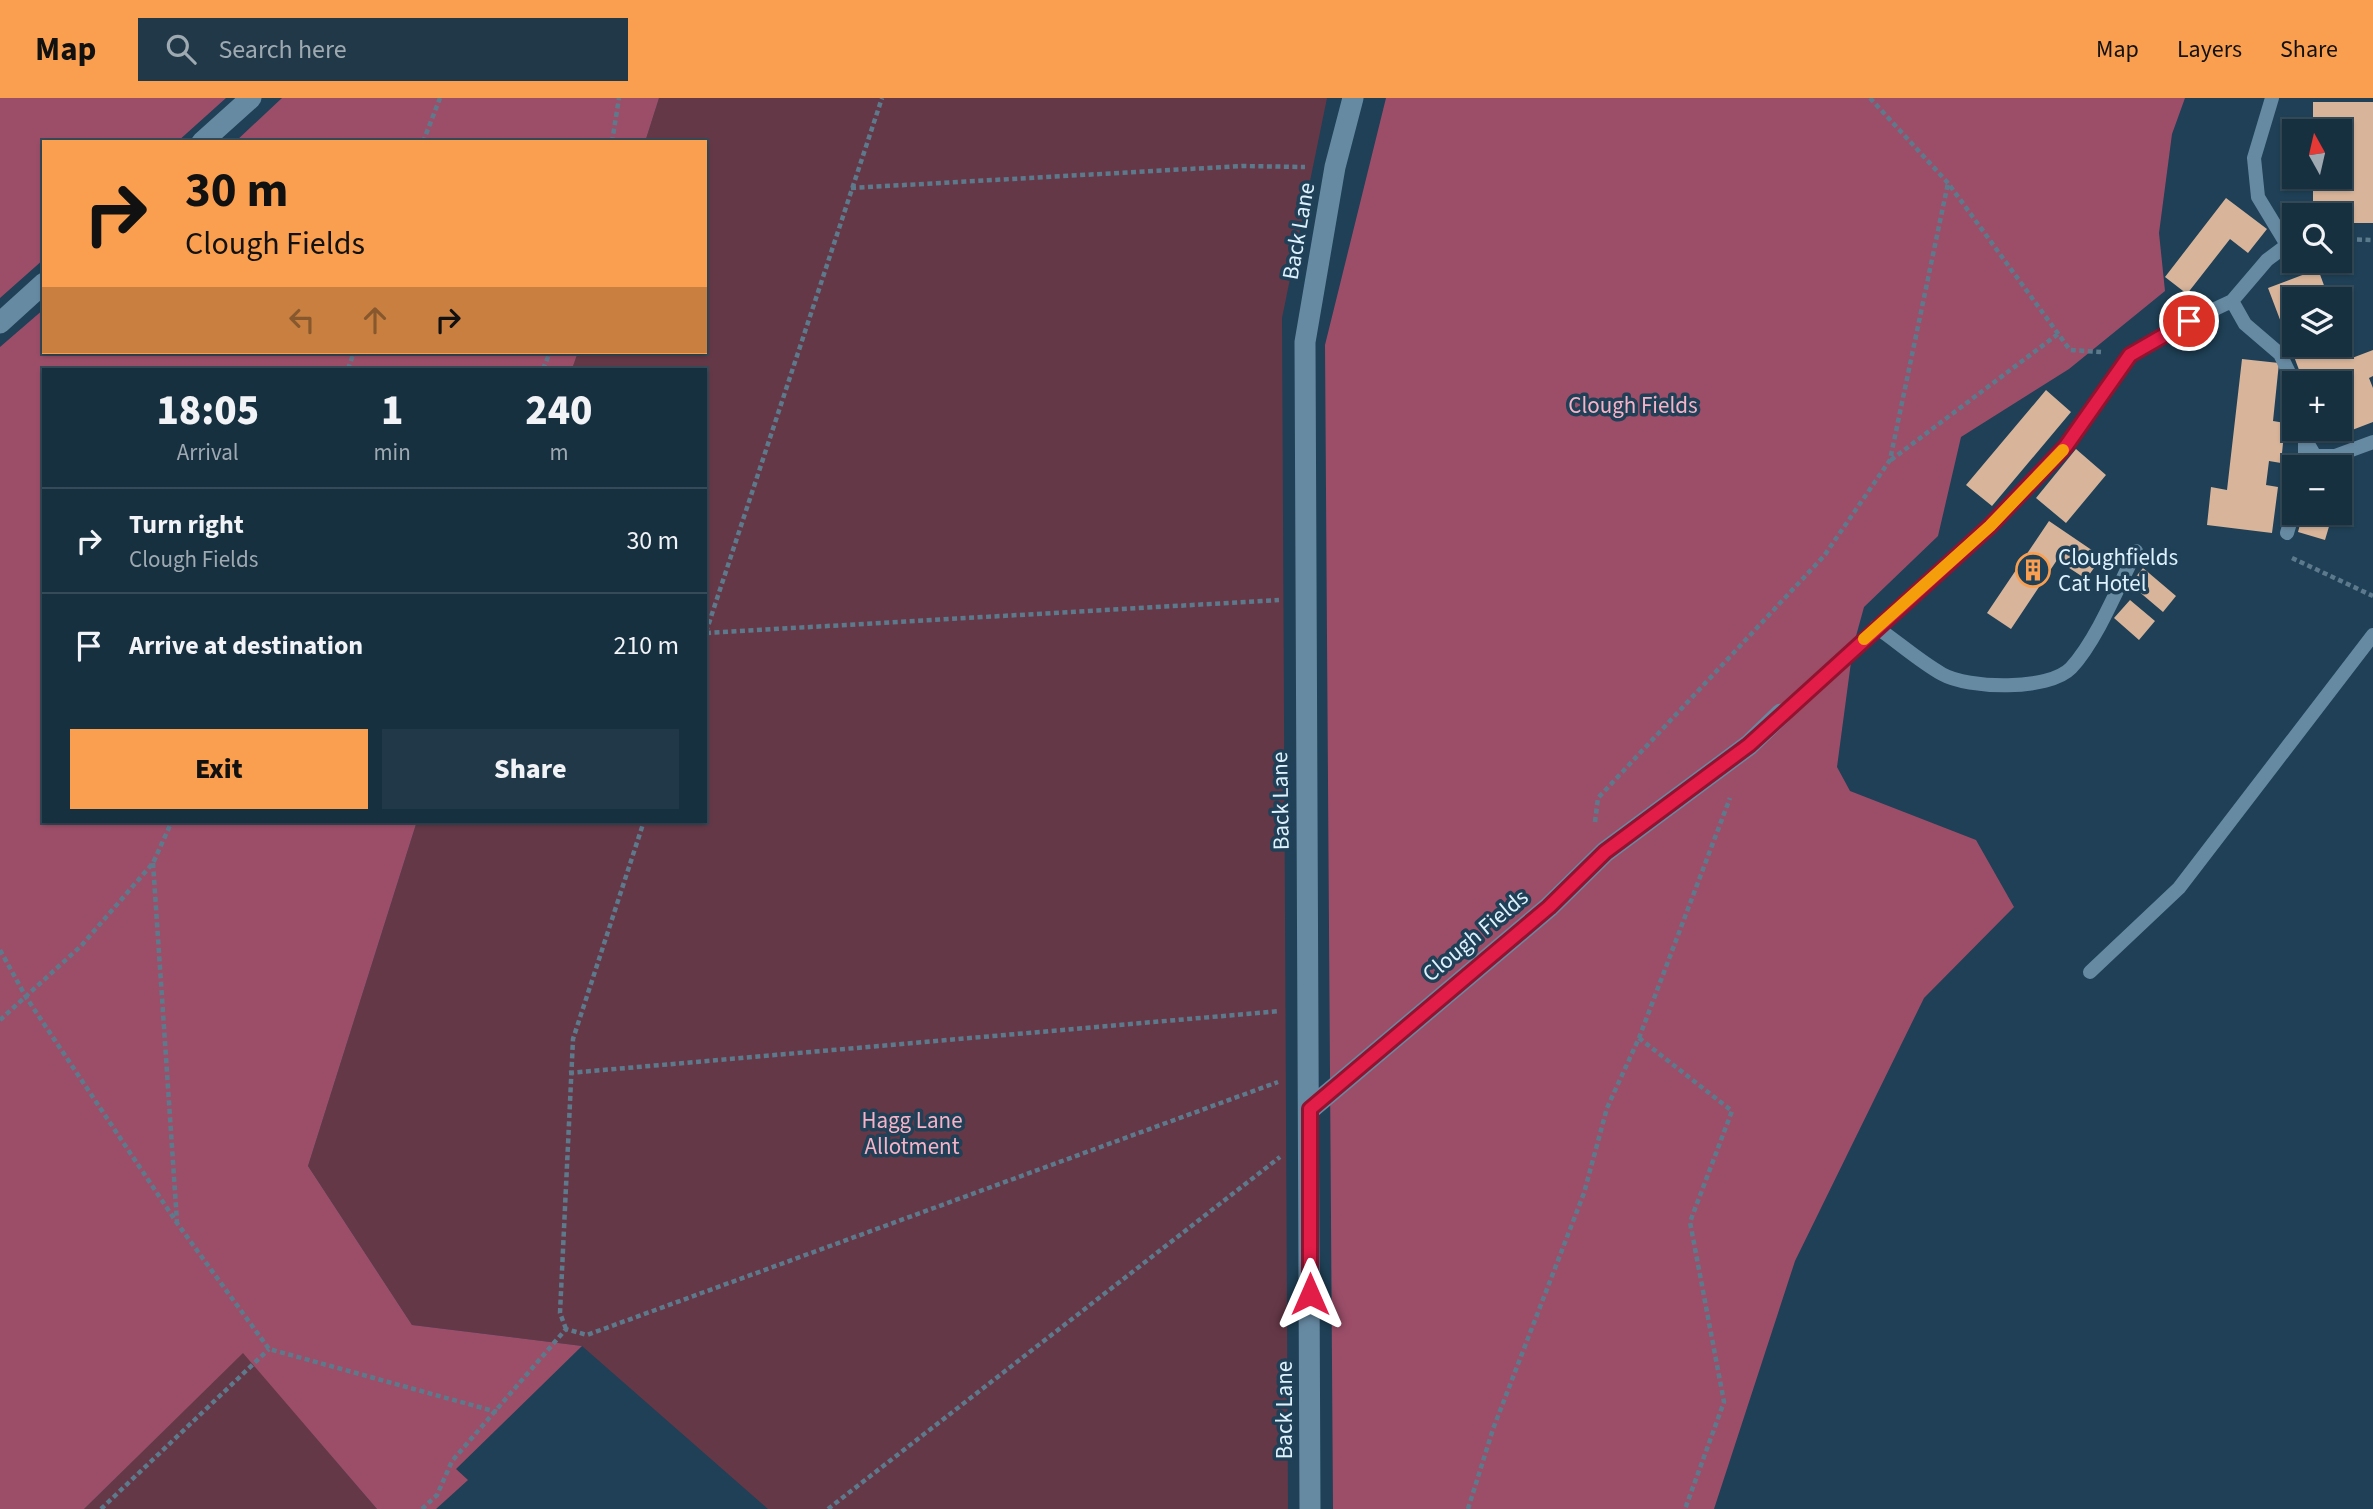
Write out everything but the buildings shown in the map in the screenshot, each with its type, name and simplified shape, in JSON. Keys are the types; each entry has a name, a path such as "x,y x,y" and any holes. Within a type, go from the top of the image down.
{"street":[{"path":"204,140 251,98"},
{"name":"Back Lane","path":"1310,1509 1305,342 1335,167 1353,98"},
{"path":"0,323 42,286"},
{"name":"Clough Fields","path":"1310,1109 1549,907 1605,852 1749,745 1781,715"}],"lane":[{"path":"2272,98 2254,158 2258,197 2287,245 2267,260 2232,301 2245,324 2280,354 2288,371"},
{"name":"Clough Fields","path":"1781,715 1990,526 2066,446 2130,355 2168,331 2232,301"},
{"path":"2308,441 2315,456 2335,456 2373,442"},
{"path":"2287,533 2289,525"},
{"path":"1876,627 1944,676 1992,686 2048,681 2070,669 2103,618 2136,551"},
{"path":"2090,972 2179,888 2373,635"}],"path":[{"path":"425,140 440,98"},
{"path":"612,140 619,98"},
{"path":"707,630 882,98"},
{"path":"1870,98 1948,183 2070,350 2130,355"},
{"path":"851,188 1242,166 1335,167"},
{"path":"1890,460 1948,183"},
{"path":"2352,239 2373,240"},
{"path":"1605,852 1592,835 1598,798 1824,556 1890,460 2059,334"},
{"path":"2281,552 2373,596"},
{"path":"707,633 1304,598"},
{"path":"1468,1509 1493,1429 1584,1193 1607,1108 1639,1038 1730,796"},
{"path":"0,1020 81,946 153,863 171,823"},
{"path":"566,1329 560,1313 569,1073 573,1040 643,823"},
{"path":"153,863 177,1223"},
{"path":"0,950 26,997 177,1223 269,1349 497,1412"},
{"path":"569,1073 1309,1008"},
{"path":"1639,1038 1732,1111 1690,1222 1724,1402 1685,1509"},
{"path":"566,1329 587,1335 1310,1070"},
{"path":"828,1509 1310,1133"},
{"path":"422,1509 437,1495 452,1461 566,1329"},
{"path":"101,1509 269,1349"}],"green space":[{"path":"0,98 226,98 179,140 42,140 42,261 0,298"},
{"path":"282,98 659,98 646,140 237,140"},
{"name":"Hagg Lane Allotment","path":"659,98 1327,98 1282,318 1288,1509 768,1509 582,1346 412,1325 308,1166 416,823 707,823 707,368 572,368 577,354 707,354 707,140 646,140"},
{"name":"Clough Fields","path":"1386,98 2185,98 2172,134 2159,233 2165,291 2069,369 1961,437 1938,536 1864,607 1853,647 1837,767 1850,791 1976,840 2014,907 1924,998 1795,1261 1714,1509 1333,1509 1325,345"},
{"path":"42,311 42,354 577,354 572,368 42,368 42,823 416,823 308,1166 412,1325 582,1346 456,1469 468,1480 436,1509 377,1509 243,1353 84,1509 0,1509 0,347"},
{"path":"243,1352 377,1509 84,1509"}],"slow traffic":[{"path":"1864,639 1990,526 2063,450"}],"place":[{"name":"Cloughfields Cat Hotel","path":"2033,570"}],"route":[{"path":"1310,1294 1310,1109 1549,907 1605,852 1749,745 1990,526 2066,446 2130,355 2189,321"}]}
